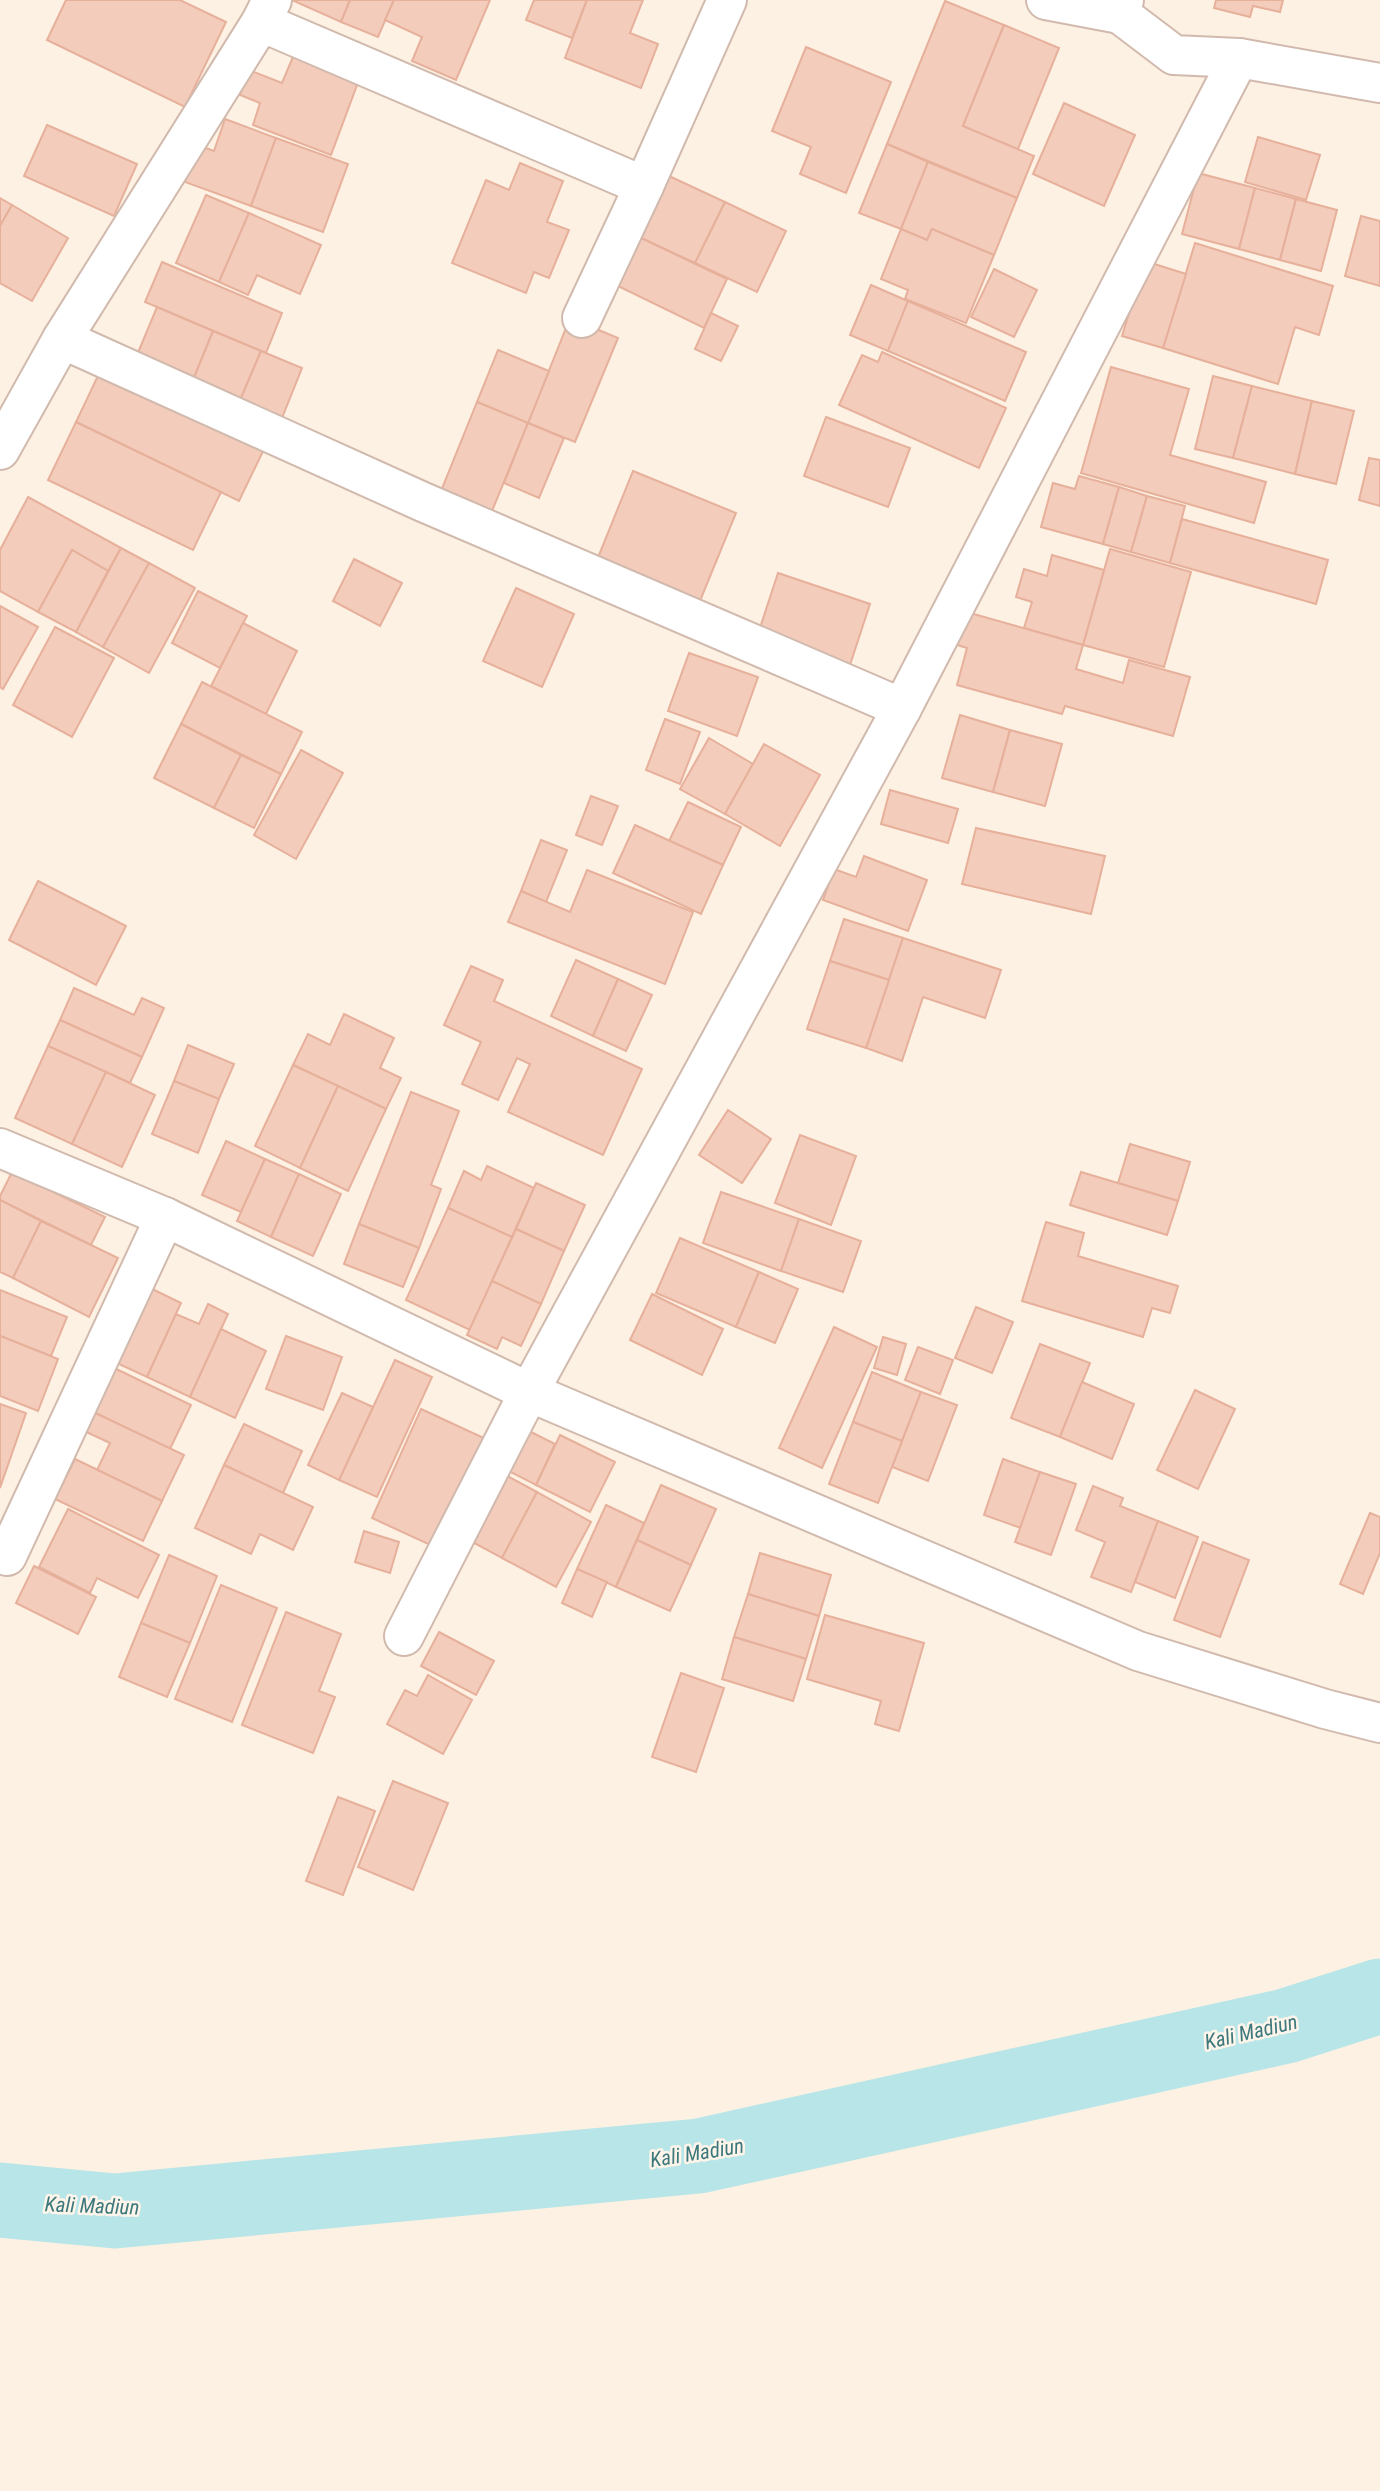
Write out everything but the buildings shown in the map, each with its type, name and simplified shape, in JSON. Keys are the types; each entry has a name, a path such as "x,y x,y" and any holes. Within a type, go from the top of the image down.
{"street":[{"path":"582,317 727,0"},
{"path":"1046,0 1122,7 1174,55 1239,58 1380,83"},
{"path":"0,450 62,339 266,11 644,186"},
{"path":"404,1636 529,1392 902,708 1239,58"},
{"path":"62,339 423,502 902,708"},
{"path":"0,1148 165,1217 529,1392 1138,1651 1325,1709 1380,1723"},
{"path":"7,1556 165,1217"}],"waterway":[{"name":"Kali Madiun","path":"0,2200 115,2211 699,2156 1286,2026 1380,1996"}]}
